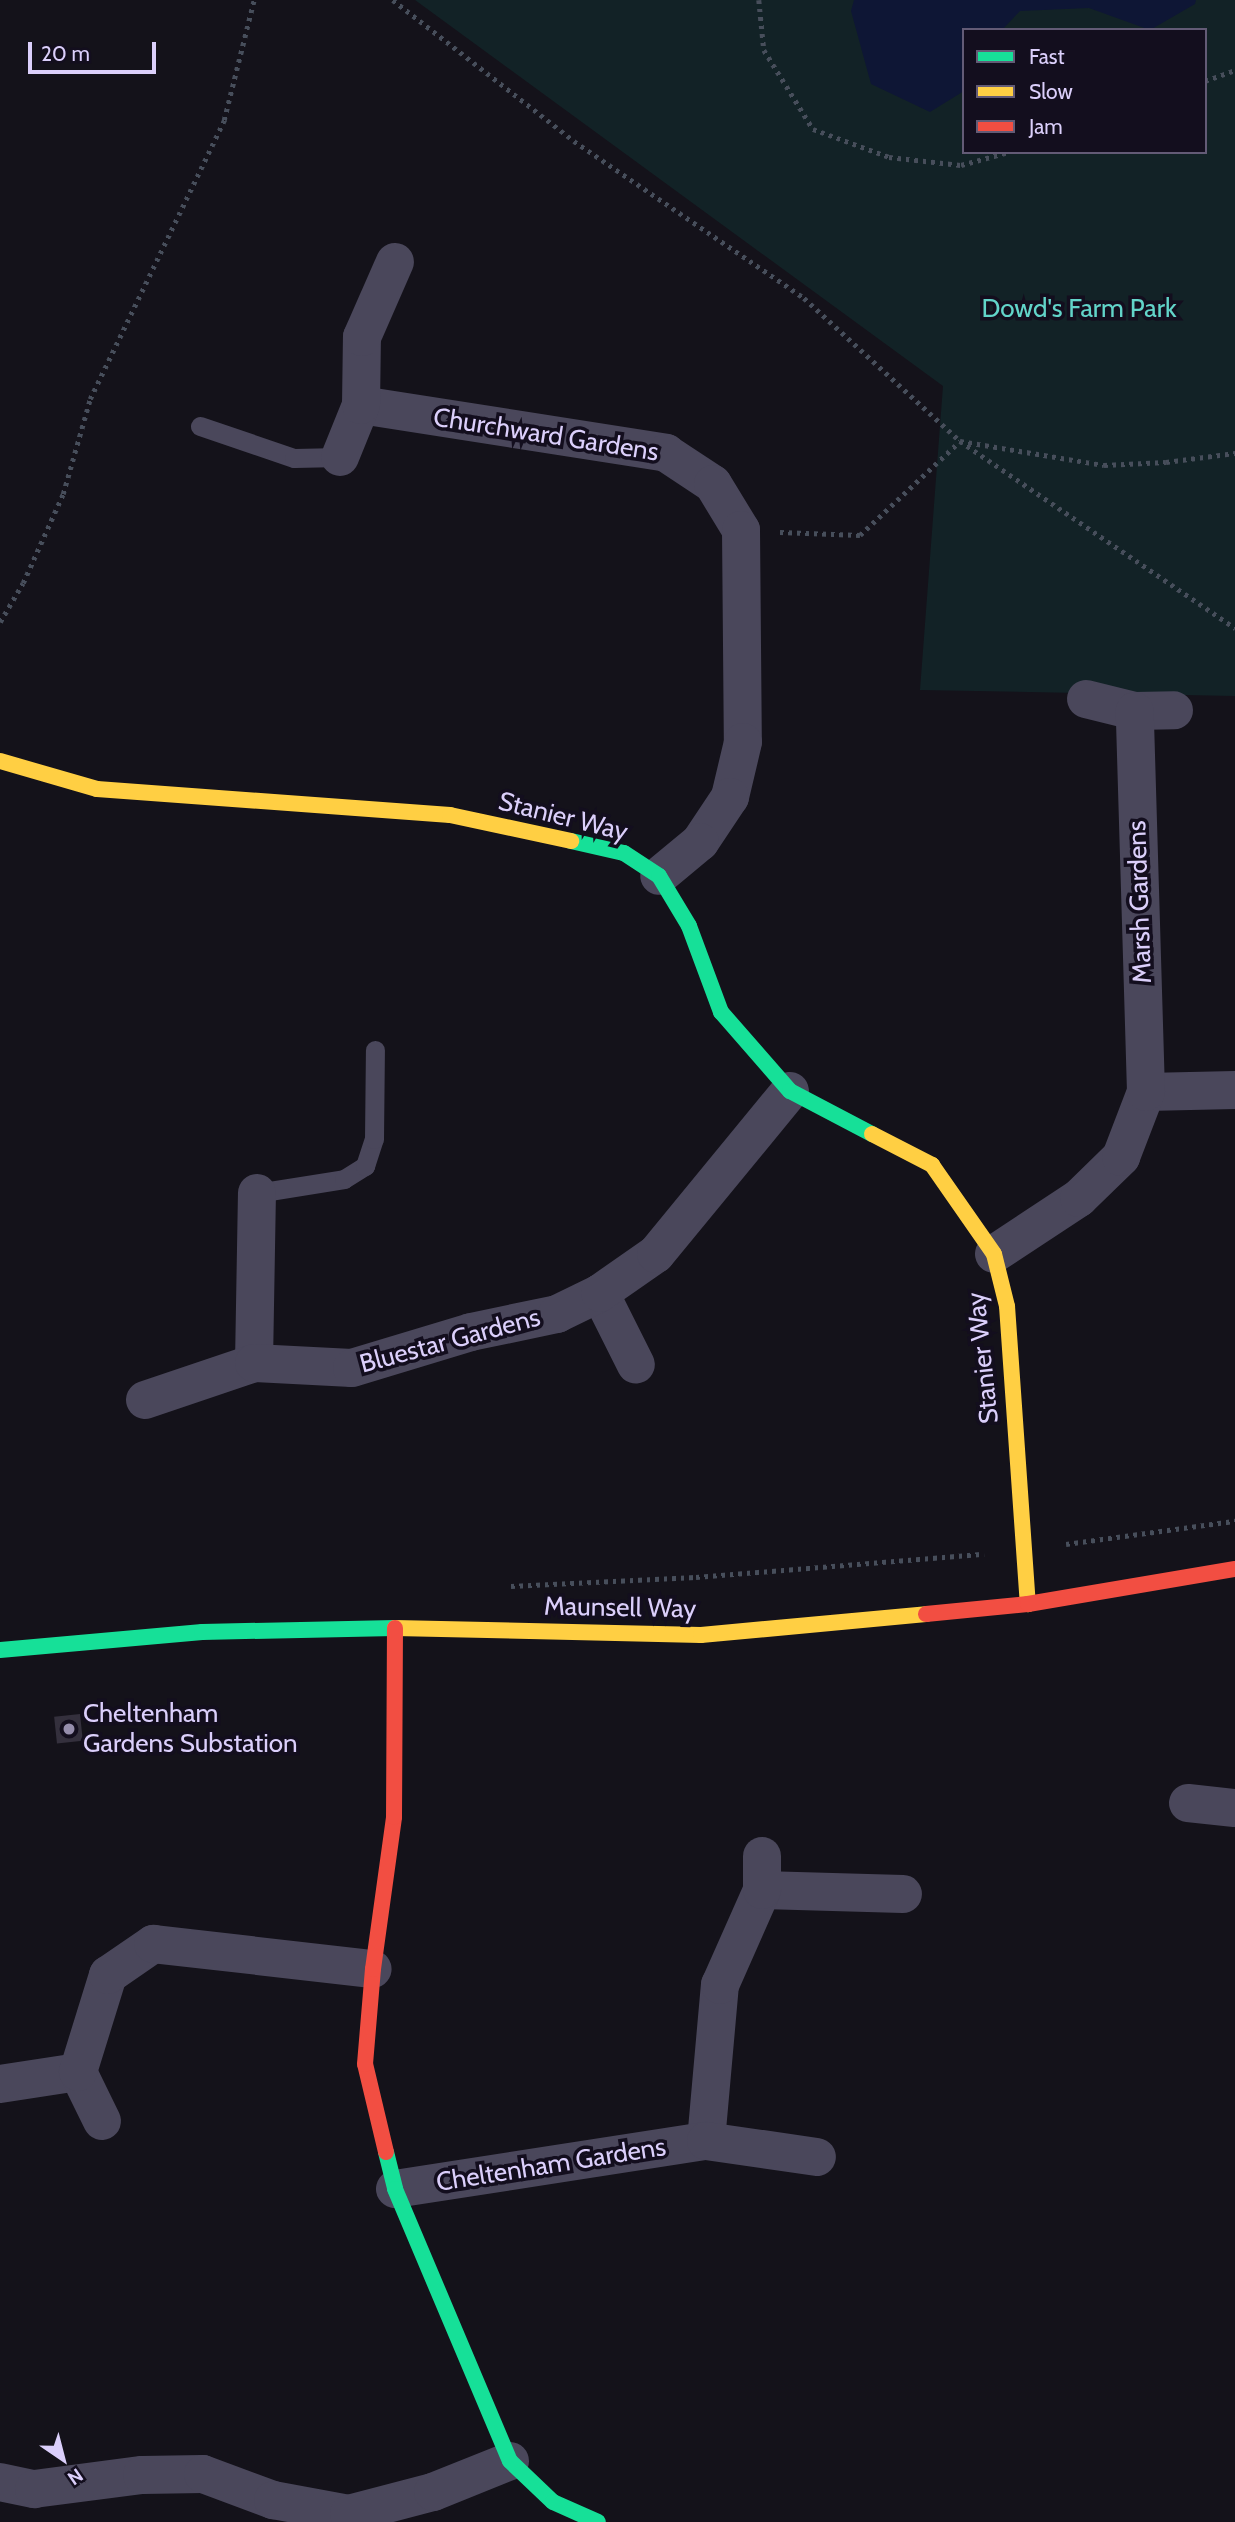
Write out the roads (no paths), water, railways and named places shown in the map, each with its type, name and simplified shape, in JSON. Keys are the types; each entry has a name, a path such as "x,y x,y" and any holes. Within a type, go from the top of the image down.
{"street":[{"path":"340,457 361,405 362,337 394,262"},
{"name":"Churchward Gardens","path":"361,405 666,453 713,484 741,530 743,741 730,797 700,842 659,876"},
{"path":"1086,699 1135,711 1174,710"},
{"name":"Marsh Gardens","path":"994,1254 1079,1198 1121,1157 1146,1092 1135,711"},
{"name":"Stanier Way","path":"0,761 97,789 450,815 624,853 659,876 689,926 721,1012 790,1091 932,1166 994,1254 1007,1306 1028,1604"},
{"path":"1146,1092 1235,1090"},
{"name":"Bluestar Gardens","path":"145,1400 254,1363 352,1368 471,1332 557,1314 600,1293 656,1255 790,1091"},
{"path":"254,1363 257,1193"},
{"path":"600,1293 636,1365"},
{"name":"Maunsell Way","path":"0,1650 202,1632 395,1628 701,1634 1028,1604 1235,1569"},
{"name":"Cheltenham Gardens","path":"395,1628 394,1817 373,1969 365,2064 396,2189 510,2461 553,2502 598,2522"},
{"path":"1188,1803 1235,1808"},
{"path":"706,2141 720,1985 762,1873 903,1895"},
{"path":"102,2121 78,2072 108,1975 153,1944 373,1969"},
{"path":"0,2084 78,2072"},
{"name":"Cheltenham Gardens","path":"396,2189 706,2141 817,2157"},
{"path":"0,2482 34,2489 142,2475 203,2474 273,2500 349,2514 433,2492 510,2461"}],"lane":[{"path":"200,426 294,458 340,457"},
{"path":"257,1193 344,1180 365,1166 374,1139 375,1050"}],"water":[{"path":"854,0 1196,0 1195,4 1153,28 1144,28 1089,8 1020,11 1004,28 962,28 962,92 930,112 871,84 851,11"}],"place":[{"name":"Cheltenham Gardens Substation","path":"69,1729"}],"park label":[{"name":"Dowd's Farm Park","path":"1079,309"}]}
